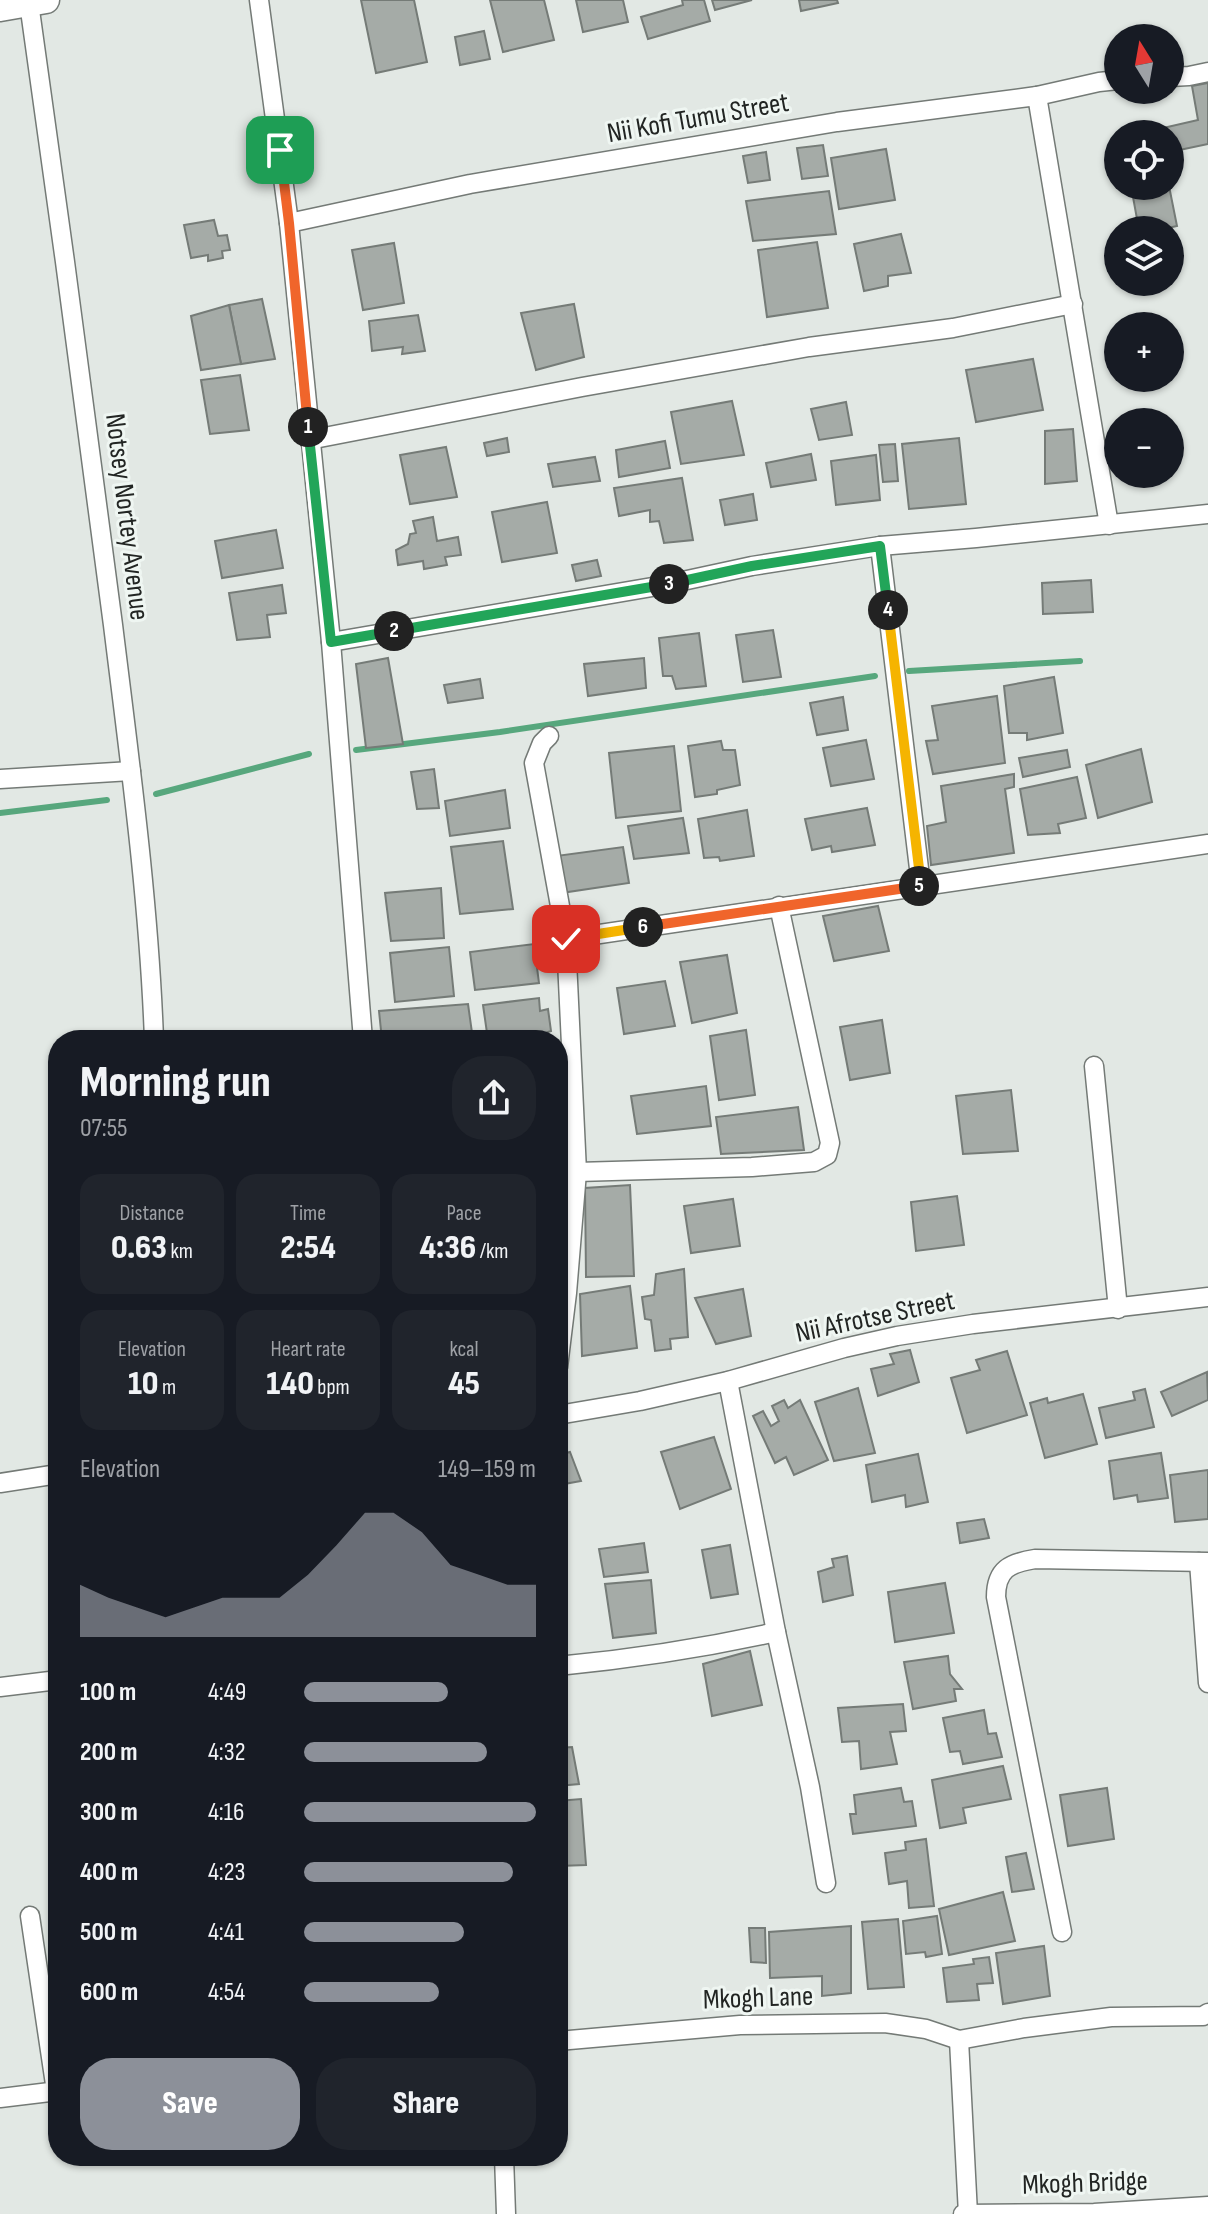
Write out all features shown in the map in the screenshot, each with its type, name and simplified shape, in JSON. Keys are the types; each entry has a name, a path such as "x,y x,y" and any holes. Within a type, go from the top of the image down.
{"main road":[{"path":"0,8 38,2"}],"street":[{"path":"259,0 289,223 331,642 362,1030"},
{"name":"Notsey Nortey Avenue","path":"38,2 131,771 152,981 154,1030"},
{"path":"1184,76 1208,72"},
{"name":"Nii Kofi Tumu Street","path":"289,223 470,184 837,122 1037,96 1104,81"},
{"path":"1037,96 1109,525"},
{"path":"309,440 613,381 809,347 953,328 1073,304"},
{"path":"331,642 880,546 1208,514"},
{"path":"880,546 921,885"},
{"path":"549,736 542,743 534,763 566,939 577,1172 568,1281"},
{"path":"0,779 131,771"},
{"path":"566,939 1208,844"},
{"path":"577,1172 752,1167 814,1162 827,1155 830,1143 779,906"},
{"path":"1094,1066 1118,1309"},
{"name":"Nii Afrotse Street","path":"568,1413 728,1381 897,1336 973,1324 1208,1297"},
{"path":"728,1381 776,1632 810,1787 826,1883"},
{"path":"0,1483 48,1476"},
{"path":"1062,1932 996,1597 996,1582 1015,1562 1035,1559 1204,1562 1208,1683"},
{"path":"568,1665 704,1647 776,1632"},
{"path":"0,1687 48,1681"},
{"path":"30,1916 48,2033"},
{"name":"Mkogh Lane","path":"568,2040 740,2025 885,2023 926,2029 959,2040 1111,2017 1206,2015"},
{"path":"959,2040 966,2214"},
{"path":"0,2098 48,2092"},
{"path":"504,2166 506,2214"},
{"name":"Mkogh Bridge","path":"966,2214 1094,2214 1208,2206"}],"building":[{"path":"361,0 414,0 427,62 376,73"},
{"path":"490,0 544,0 554,40 503,52"},
{"path":"576,0 623,0 628,22 583,32"},
{"path":"682,0 704,0 710,21 648,39 641,17 683,5"},
{"path":"712,0 752,0 715,10"},
{"path":"799,0 837,0 838,3 801,11"},
{"path":"484,31 490,59 460,65 455,37"},
{"path":"1208,83 1208,144 1184,149 1184,123 1198,120 1192,86"},
{"path":"823,145 828,176 802,179 797,148"},
{"path":"886,149 895,200 839,209 831,158"},
{"path":"766,152 770,180 748,183 743,156"},
{"path":"829,191 836,234 753,241 746,201"},
{"path":"1134,200 1172,200 1175,216 1136,216"},
{"path":"214,220 218,236 227,235 230,250 222,251 223,258 208,261 208,255 191,258 184,225"},
{"path":"901,234 911,273 888,276 888,286 864,291 854,244"},
{"path":"817,242 828,308 767,317 758,250"},
{"path":"394,243 404,303 363,310 352,250"},
{"path":"262,299 275,359 241,364 229,305"},
{"path":"574,304 584,357 536,370 521,313"},
{"path":"229,305 241,364 201,370 191,316"},
{"path":"418,315 425,351 402,354 403,347 372,351 369,321"},
{"path":"1033,359 1043,410 976,422 966,370"},
{"path":"240,375 249,430 210,434 201,380"},
{"path":"732,401 744,455 681,464 671,412"},
{"path":"846,402 852,435 819,440 811,409"},
{"path":"1073,429 1077,481 1045,484 1045,431"},
{"path":"507,438 509,452 487,456 484,443"},
{"path":"959,438 966,504 909,509 902,444"},
{"path":"665,441 670,468 619,477 616,450"},
{"path":"895,444 898,481 883,482 879,445"},
{"path":"446,447 457,497 410,504 400,455"},
{"path":"811,454 816,480 771,487 766,463"},
{"path":"876,455 880,500 836,505 831,461"},
{"path":"595,457 600,481 553,487 548,464"},
{"path":"682,478 693,540 664,543 659,521 650,522 650,510 619,516 614,488"},
{"path":"753,494 757,520 725,525 720,500"},
{"path":"547,502 557,553 502,562 492,512"},
{"path":"433,517 437,541 458,537 461,555 445,557 447,565 424,569 423,561 398,565 396,550 408,544 410,534 416,533 413,521"},
{"path":"276,530 283,568 222,578 215,541"},
{"path":"597,560 601,576 576,581 572,565"},
{"path":"1091,580 1093,612 1043,614 1042,583"},
{"path":"282,585 286,613 267,615 270,637 237,640 229,593"},
{"path":"773,630 781,677 743,682 736,635"},
{"path":"699,633 706,686 676,689 672,676 663,676 659,638"},
{"path":"388,658 403,744 366,748 356,664"},
{"path":"644,658 646,688 588,696 584,664"},
{"path":"1054,677 1063,733 1027,740 1027,733 1009,733 1004,686"},
{"path":"480,679 483,698 448,703 444,685"},
{"path":"997,696 1005,763 933,774 926,741 938,740 932,706"},
{"path":"843,697 848,730 817,735 810,703"},
{"path":"866,740 874,779 831,786 823,748"},
{"path":"721,741 723,750 735,750 740,785 717,790 717,794 695,797 688,746"},
{"path":"674,746 681,811 616,818 609,753"},
{"path":"1141,749 1152,802 1098,818 1086,765"},
{"path":"1067,750 1070,767 1023,777 1019,758"},
{"path":"434,769 439,808 417,809 411,772"},
{"path":"1014,774 1014,787 1005,789 1014,853 931,865 927,826 946,822 941,786"},
{"path":"1077,777 1086,818 1058,824 1060,833 1028,835 1020,789"},
{"path":"505,790 510,828 450,836 445,801"},
{"path":"867,808 875,845 832,852 831,846 812,850 805,819"},
{"path":"747,810 754,856 720,861 719,857 704,858 698,819"},
{"path":"683,818 689,853 634,859 628,826"},
{"path":"503,841 513,909 460,914 451,847"},
{"path":"623,847 629,883 561,893 556,856"},
{"path":"441,888 444,938 391,941 385,893"},
{"path":"878,906 889,951 834,961 823,916"},
{"path":"534,944 539,983 475,990 470,952"},
{"path":"449,947 454,996 395,1002 390,953"},
{"path":"727,955 737,1013 692,1023 680,962"},
{"path":"665,981 675,1026 624,1034 617,988"},
{"path":"539,998 540,1011 548,1009 551,1030 487,1030 483,1005"},
{"path":"468,1004 472,1030 381,1030 379,1011"},
{"path":"882,1020 890,1073 850,1080 840,1027"},
{"path":"746,1030 755,1095 719,1100 710,1036"},
{"path":"706,1086 711,1126 637,1134 631,1096"},
{"path":"1011,1090 1018,1151 963,1154 956,1096"},
{"path":"798,1107 804,1150 721,1154 716,1117"},
{"path":"630,1185 634,1276 586,1277 585,1188"},
{"path":"957,1196 964,1245 916,1251 911,1202"},
{"path":"733,1199 740,1246 691,1253 684,1206"},
{"path":"684,1269 688,1337 670,1339 671,1349 655,1351 651,1320 645,1319 642,1297 654,1295 656,1274"},
{"path":"630,1286 637,1348 582,1356 580,1294"},
{"path":"743,1289 751,1336 716,1344 695,1298"},
{"path":"910,1350 919,1382 878,1396 871,1369 894,1364 890,1354"},
{"path":"1007,1351 1027,1415 967,1433 951,1378 980,1370 976,1360"},
{"path":"1207,1372 1208,1400 1172,1416 1161,1392"},
{"path":"858,1388 875,1453 834,1461 815,1402"},
{"path":"1145,1389 1154,1427 1106,1438 1099,1408 1135,1400 1133,1392"},
{"path":"1083,1394 1097,1444 1045,1458 1030,1403 1047,1398 1048,1403"},
{"path":"784,1400 788,1408 800,1400 828,1460 794,1475 786,1457 775,1463 753,1416 763,1411 771,1426 779,1421 772,1406"},
{"path":"714,1437 731,1489 680,1509 661,1452"},
{"path":"570,1452 581,1481 568,1483"},
{"path":"1161,1453 1168,1498 1138,1502 1137,1495 1114,1499 1109,1461"},
{"path":"918,1454 928,1502 906,1507 905,1495 872,1502 866,1465"},
{"path":"1208,1470 1208,1519 1175,1522 1170,1475"},
{"path":"984,1519 989,1538 960,1543 957,1523"},
{"path":"644,1543 648,1572 604,1577 599,1549"},
{"path":"730,1545 738,1594 711,1598 702,1550"},
{"path":"847,1556 853,1595 823,1602 818,1572 834,1567 832,1559"},
{"path":"651,1580 656,1633 613,1638 605,1584"},
{"path":"945,1583 954,1633 895,1642 888,1592"},
{"path":"750,1651 762,1705 712,1716 703,1664"},
{"path":"948,1656 950,1674 962,1689 954,1689 956,1701 913,1709 904,1662"},
{"path":"903,1704 906,1731 890,1732 897,1764 861,1769 859,1741 842,1742 838,1708"},
{"path":"984,1710 988,1734 996,1733 1002,1757 963,1764 960,1751 950,1752 943,1718"},
{"path":"568,1747 572,1747 579,1784 568,1785"},
{"path":"1003,1766 1011,1799 963,1808 966,1823 940,1828 932,1780"},
{"path":"901,1788 904,1802 912,1801 916,1826 853,1834 850,1814 856,1814 854,1795"},
{"path":"1107,1788 1114,1839 1068,1846 1060,1795"},
{"path":"581,1799 586,1865 568,1866 568,1800"},
{"path":"926,1839 934,1906 909,1908 907,1881 889,1884 885,1853 906,1850 905,1842"},
{"path":"1026,1853 1034,1889 1012,1892 1006,1857"},
{"path":"1003,1892 1015,1941 949,1955 939,1909"},
{"path":"937,1916 942,1954 926,1957 925,1952 906,1954 903,1921"},
{"path":"898,1919 904,1987 868,1989 862,1922"},
{"path":"851,1926 851,1993 822,1996 822,1976 770,1978 769,1932"},
{"path":"749,1928 765,1928 766,1963 751,1962"},
{"path":"1044,1946 1050,1996 1003,2004 996,1953"},
{"path":"989,1957 993,1983 977,1984 979,2000 947,2002 943,1968 974,1964 973,1959"}],"waterway":[{"path":"909,671 1080,661"},
{"path":"356,750 500,732 875,676"},
{"path":"156,794 309,754"},
{"path":"0,813 107,800"}],"route":[{"path":"280,150 331,642 880,546 921,885 566,939"}]}
